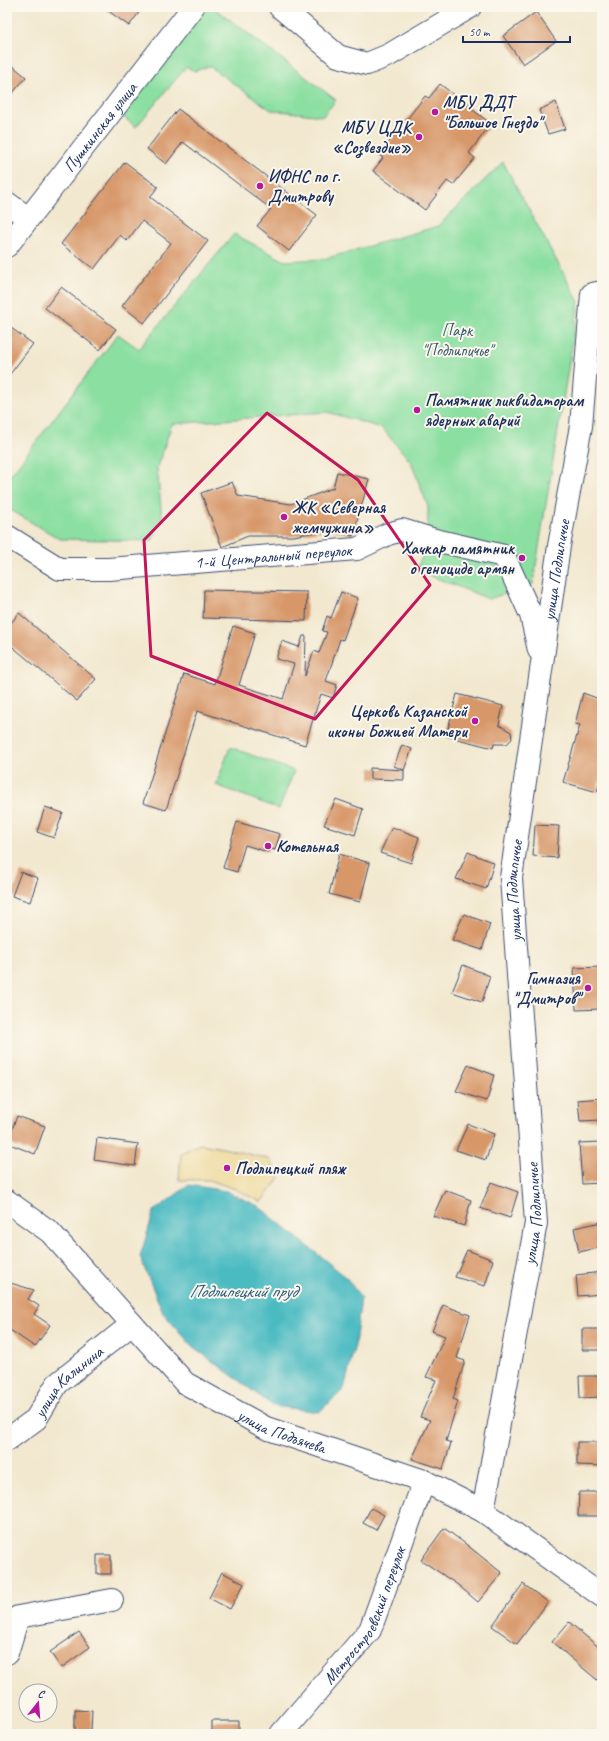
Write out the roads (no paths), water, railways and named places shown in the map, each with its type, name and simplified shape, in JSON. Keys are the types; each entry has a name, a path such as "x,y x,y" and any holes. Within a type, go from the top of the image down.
{"street":[{"name":"Пушкинская улица","path":"7,246 193,7"},
{"path":"280,7 338,56 367,64 389,55 470,7"},
{"path":"7,203 28,218"},
{"name":"улица Подлипичье","path":"483,1511 536,1223 511,878 558,546 581,426 597,293"},
{"name":"1-й Центральный переулок","path":"7,536 60,569 109,569 357,549 388,534 402,530 435,540 504,556 531,615 542,659"},
{"name":"улица Подъячева","path":"7,1201 50,1232 185,1383 266,1428 424,1481 483,1511 602,1596"},
{"name":"улица Калинина","path":"7,1440 36,1419 57,1384 132,1324"},
{"name":"Метростроевский переулок","path":"281,1734 370,1630 424,1481"},
{"path":"7,1653 18,1617 112,1600"}],"water":[{"name":"Подлипецкий пруд","path":"189,1185 226,1191 258,1206 346,1277 361,1298 355,1345 344,1389 319,1412 273,1406 192,1346 163,1313 140,1257 154,1211"}],"place":[{"name":"МБУ ДДТ \"Большое Гнездо\"","path":"435,112"},
{"name":"МБУ ЦДК «Созвездие»","path":"419,137"},
{"name":"ИФНС по г. Дмитрову","path":"260,186"},
{"name":"Памятник ликвидаторам ядерных аварий","path":"417,410"},
{"name":"ЖК «Северная жемчужина»","path":"284,517"},
{"name":"Хачкар памятник о геноциде армян","path":"522,558"},
{"name":"Церковь Казанской иконы Божией Матери","path":"475,721"},
{"name":"Котельная","path":"268,846"},
{"name":"Гимназия \"Дмитров\"","path":"588,988"},
{"name":"Подлипецкий пляж","path":"227,1168"}],"park label":[{"name":"Парк \"Подлипичье\"","path":"457,340"}]}
